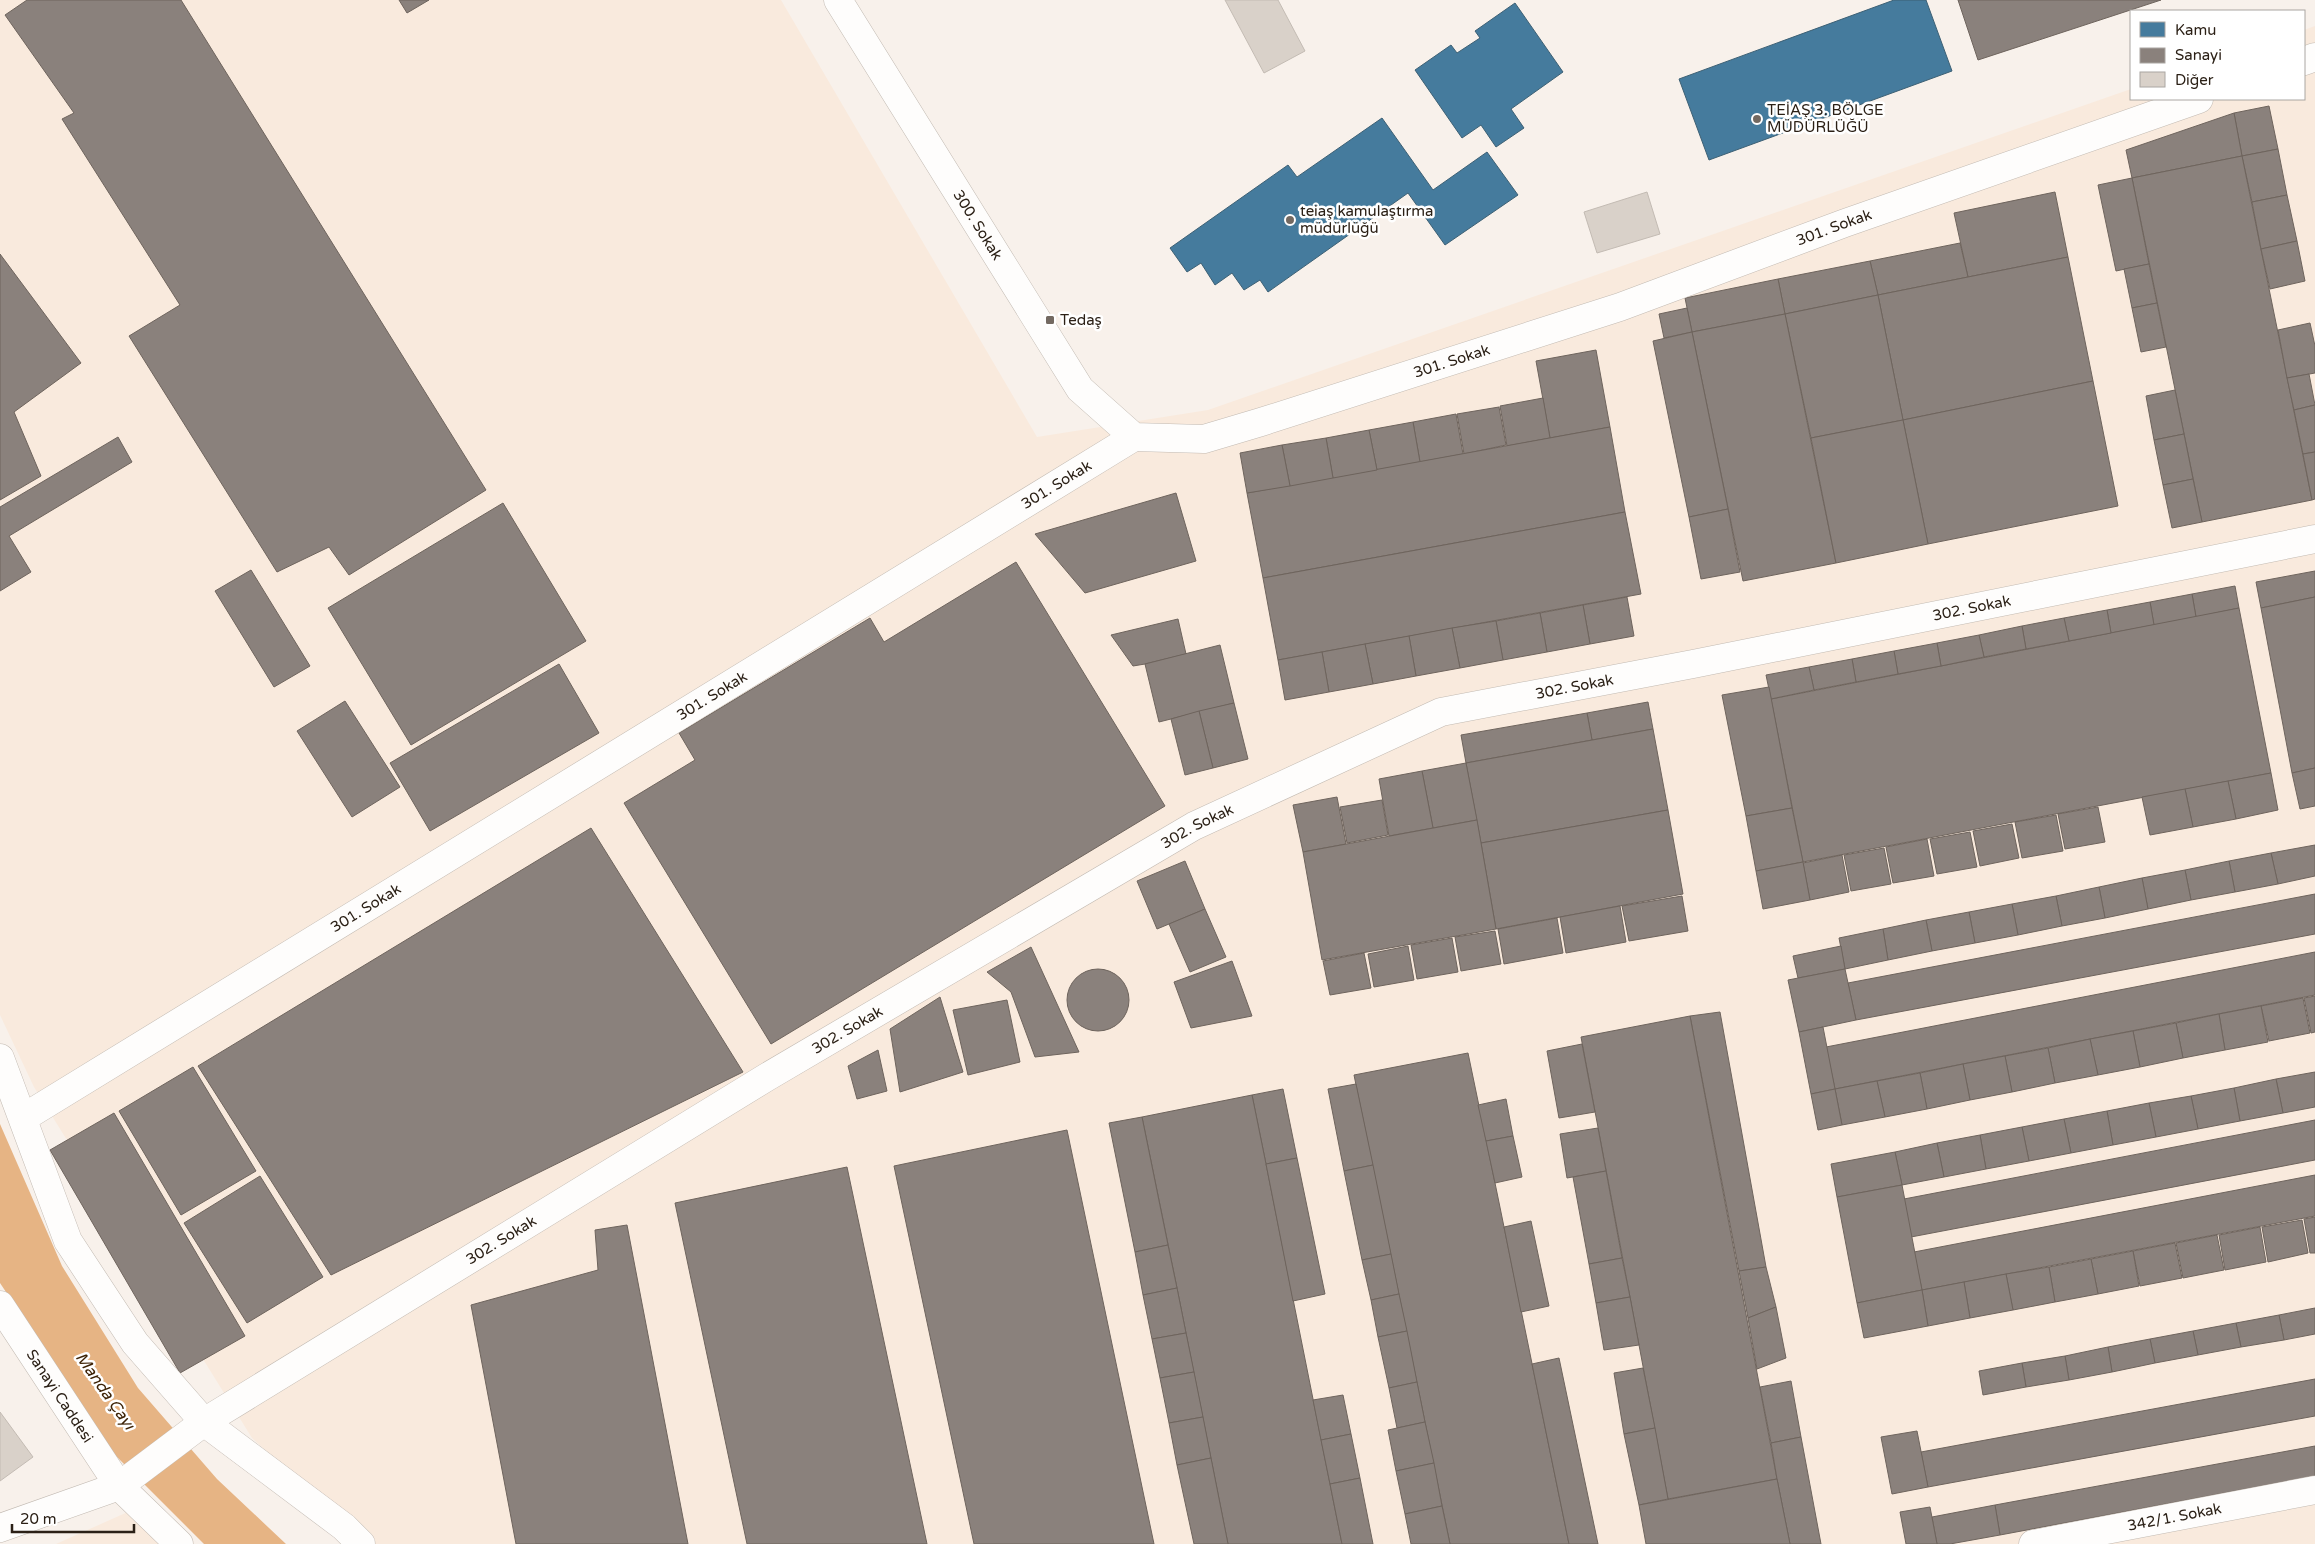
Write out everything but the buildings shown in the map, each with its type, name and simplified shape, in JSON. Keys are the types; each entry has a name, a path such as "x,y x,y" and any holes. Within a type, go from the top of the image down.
{"street":[{"name":"300. Sokak","path":"838,0 1080,389 1134,437"},
{"name":"301. Sokak","path":"23,1118 1134,437 1204,439 1298,410 1620,307 1845,223 2196,100"},
{"name":"302. Sokak","path":"119,1486 204,1422 767,1077 1194,826 1441,712 1703,662 2315,539"},
{"path":"0,1058 68,1241 135,1343 204,1422 344,1527 361,1544"},
{"name":"Sanayi Caddesi","path":"0,1305 119,1486"},
{"path":"0,1528 119,1486 179,1544"},
{"name":"342/1. Sokak","path":"2033,1544 2315,1490"}],"shaded area":[{"path":"0,0 781,0 1037,437 1208,410 2130,89 2130,100 2305,100 2305,30 2315,26 2315,1544 366,1544 252,1438 34,1087 0,1015"},
{"path":"130,1511 166,1544 56,1544"}],"water":[{"name":"Manda Çayı","path":"0,1124 62,1266 138,1388 217,1479 286,1544 204,1544 114,1454 0,1283"}],"place":[{"name":"TEİAŞ 3. BÖLGE MÜDÜRLÜĞÜ","path":"1757,119"},
{"name":"teiaş kamulaştırma müdürlüğü","path":"1290,220"},
{"name":"Tedaş","path":"1050,320"}]}
